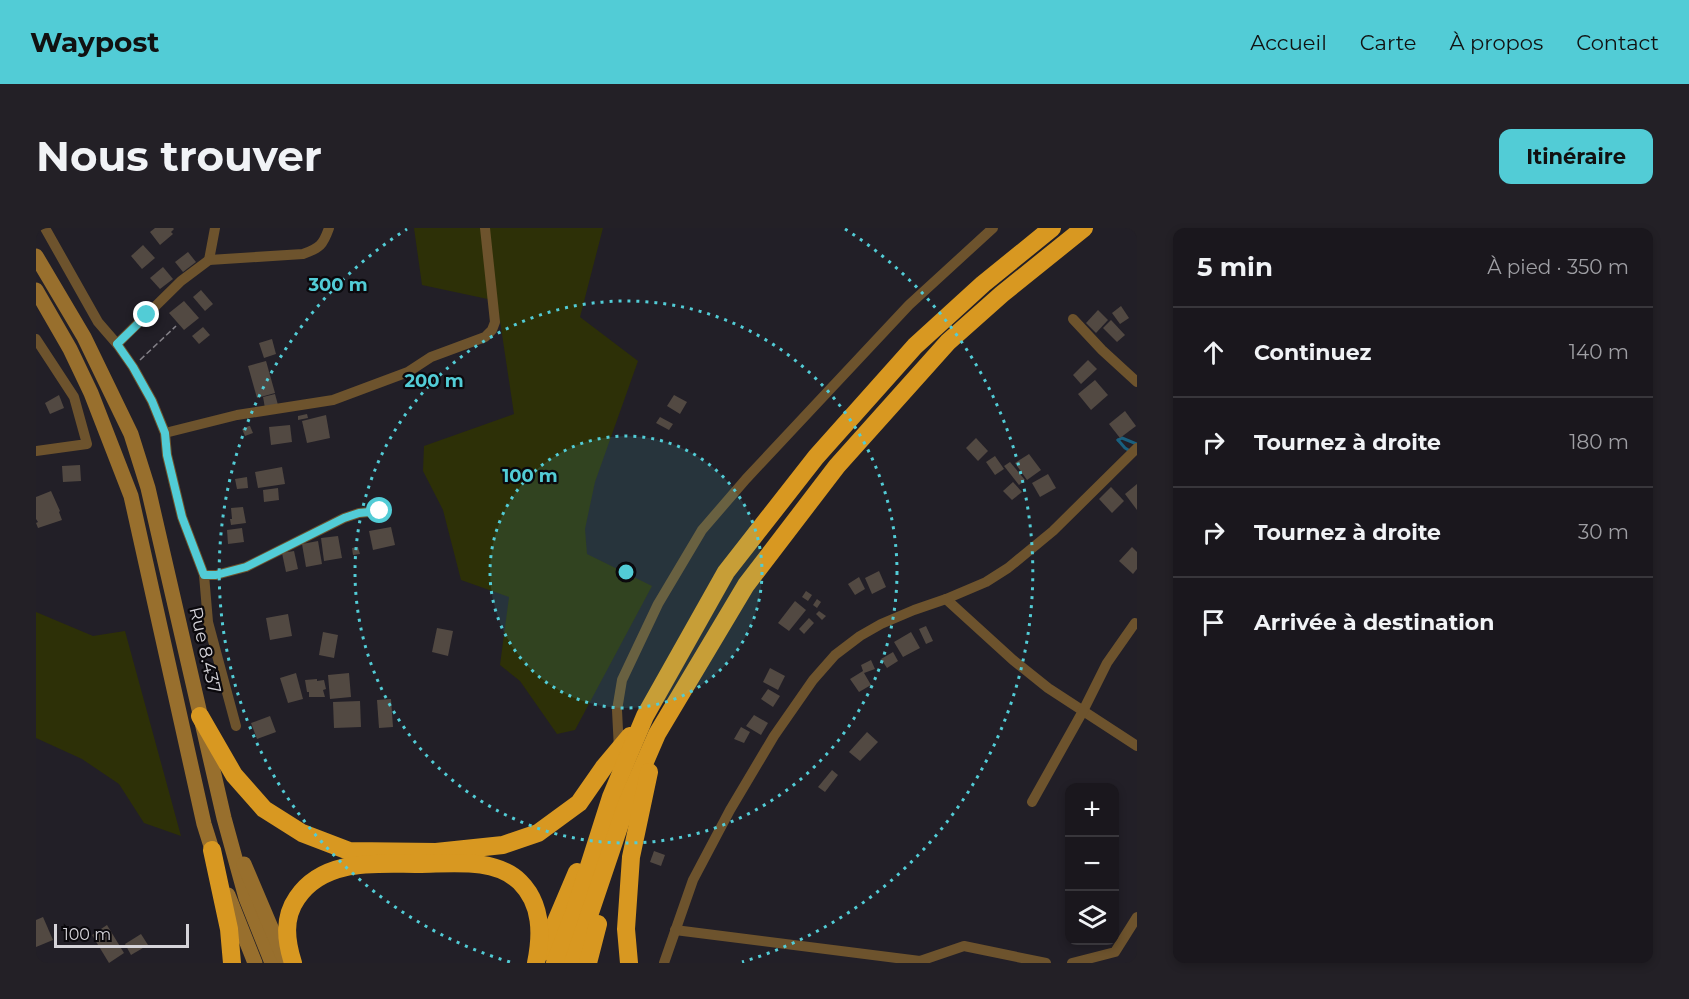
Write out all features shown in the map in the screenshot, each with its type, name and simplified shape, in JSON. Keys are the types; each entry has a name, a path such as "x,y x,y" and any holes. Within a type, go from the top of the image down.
{"highway":[{"path":"200,716 234,775 264,809 302,833 350,851 436,852 503,845 538,833 579,803 604,766 645,716 726,572 816,457 915,346 983,284 1052,228"},
{"path":"537,963 561,907 619,800 746,585 837,466 948,342 1002,294 1084,228"},
{"path":"573,963 645,716"},
{"path":"629,963 626,929 632,857 657,734"},
{"path":"555,963 619,800"},
{"path":"588,963 619,800"},
{"path":"212,850 229,929 232,963"},
{"path":"293,963 288,948 286,928 291,907 304,887 321,875 339,868 363,864 470,864 506,872 519,882 530,896 537,910 540,943 537,963"}],"main road":[{"name":"Rue 8.437","path":"36,256 84,337 131,434 148,488 224,818 246,898 272,963"},
{"path":"36,290 70,349 91,393 131,496 202,813 212,850 255,963"},
{"path":"224,818 286,963"}],"street":[{"path":"45,228 99,322 133,367 152,401 165,433 167,455 182,517 204,575 208,621 236,726"},
{"path":"209,260 215,228"},
{"path":"117,344 181,281 209,260 303,254 317,249 325,241 329,228"},
{"path":"165,433 237,415 333,400 408,372 430,357 485,337 492,330 495,322 486,228"},
{"path":"619,750 617,710 622,680 658,604 702,530 746,479 909,305 993,228"},
{"path":"1073,319 1137,382"},
{"path":"36,339 40,352 74,397 87,444 36,451"},
{"path":"664,963 693,879 708,849 774,735 813,680 835,655 881,624 986,582 1008,568 1053,531 1137,448"},
{"path":"204,575 216,575 246,567 344,518 359,513 380,511"},
{"path":"946,599 1048,688 1137,746"},
{"path":"1032,802 1107,663 1135,623"},
{"path":"1072,963 1115,952 1137,916"},
{"path":"675,930 920,961 964,946 1046,963"}],"path":[{"path":"133,367 176,326"}],"green space":[{"path":"414,228 603,228 580,317 638,361 595,482 585,529 587,554 652,586 575,730 557,734 520,681 500,665 509,597 461,580 443,510 423,471 424,446 514,414 497,301 422,285"},
{"path":"36,612 93,636 125,631 181,836 144,823 119,784 82,759 36,738"}],"building":[{"path":"155,228 174,229 171,232 173,234 160,245 150,232"},
{"path":"143,245 155,258 142,269 131,256"},
{"path":"188,252 196,262 183,272 175,262"},
{"path":"163,267 173,279 160,289 150,278"},
{"path":"201,290 213,304 205,311 193,297"},
{"path":"184,301 199,318 184,330 169,313"},
{"path":"1121,306 1129,318 1120,324 1112,313"},
{"path":"1098,310 1108,320 1096,333 1086,323"},
{"path":"1111,320 1125,335 1117,342 1103,328"},
{"path":"203,327 210,335 199,344 192,336"},
{"path":"272,339 276,354 264,358 259,343"},
{"path":"1088,360 1097,369 1081,384 1073,375"},
{"path":"266,361 275,393 257,398 248,366"},
{"path":"1095,380 1108,395 1091,410 1078,394"},
{"path":"275,394 278,405 265,408 263,397"},
{"path":"59,395 64,408 50,414 45,403"},
{"path":"674,395 687,402 680,414 667,406"},
{"path":"1125,411 1136,426 1120,438 1109,424"},
{"path":"307,414 308,418 298,420 298,416"},
{"path":"326,415 330,438 307,443 302,421"},
{"path":"660,417 673,424 669,430 656,423"},
{"path":"290,425 292,442 271,445 269,427"},
{"path":"250,426 253,433 245,436 242,429"},
{"path":"976,438 988,451 978,461 966,448"},
{"path":"1029,454 1041,470 1027,480 1015,463"},
{"path":"995,456 1004,469 995,475 986,462"},
{"path":"1010,462 1025,480 1019,485 1004,466"},
{"path":"80,465 81,481 63,482 62,466"},
{"path":"282,467 285,484 258,488 255,472"},
{"path":"1048,474 1056,488 1040,497 1032,483"},
{"path":"247,477 248,488 237,489 235,479"},
{"path":"1013,482 1022,492 1012,500 1003,491"},
{"path":"1137,484 1137,510 1125,494"},
{"path":"1111,487 1124,501 1112,513 1099,499"},
{"path":"278,488 279,500 264,502 263,490"},
{"path":"51,491 62,520 38,528 36,497"},
{"path":"243,507 246,523 231,525 231,508"},
{"path":"391,527 395,545 373,550 369,531"},
{"path":"242,528 244,542 228,544 227,530"},
{"path":"338,536 342,558 324,561 321,538"},
{"path":"318,541 322,564 306,567 302,544"},
{"path":"358,547 360,554 353,555 352,548"},
{"path":"1132,547 1137,552 1137,569 1133,574 1119,561"},
{"path":"294,551 298,569 286,572 282,553"},
{"path":"879,571 886,587 872,594 865,578"},
{"path":"859,577 865,589 855,595 848,584"},
{"path":"806,591 812,595 808,601 802,597"},
{"path":"817,599 821,602 817,608 813,605"},
{"path":"795,601 806,610 789,631 778,623"},
{"path":"819,611 826,616 822,620 816,614"},
{"path":"288,614 292,636 270,640 266,618"},
{"path":"809,618 814,623 804,634 799,629"},
{"path":"926,626 933,641 926,644 919,629"},
{"path":"437,628 453,631 448,656 432,652"},
{"path":"323,632 338,635 334,658 319,655"},
{"path":"911,632 920,648 903,657 894,642"},
{"path":"893,652 898,661 887,668 881,659"},
{"path":"871,660 875,669 864,673 871,685 859,692 850,679 863,671 861,665"},
{"path":"770,668 785,676 778,690 763,682"},
{"path":"296,673 303,699 288,703 280,678"},
{"path":"349,673 351,697 330,699 328,675"},
{"path":"317,679 317,681 324,680 325,697 309,697 305,680"},
{"path":"768,689 780,696 773,707 761,699"},
{"path":"391,699 393,727 379,728 377,700"},
{"path":"360,701 361,727 334,728 333,702"},
{"path":"754,715 768,723 761,735 746,726"},
{"path":"270,716 276,732 257,739 251,723"},
{"path":"741,727 750,732 744,743 734,739"},
{"path":"867,732 878,742 860,761 849,752"},
{"path":"832,770 838,775 825,792 818,787"},
{"path":"654,851 665,855 661,866 650,862"},
{"path":"43,917 53,940 36,947 36,920"},
{"path":"107,925 124,953 109,963 92,935"},
{"path":"141,934 148,945 131,955 125,944"}],"waterway":[{"path":"1118,440 1122,438 1137,444"},
{"path":"1118,440 1130,451"}],"route":[{"path":"147,315 117,344 152,401 165,433 167,455 182,517 204,575 236,571 344,518 359,513 380,511"}]}
